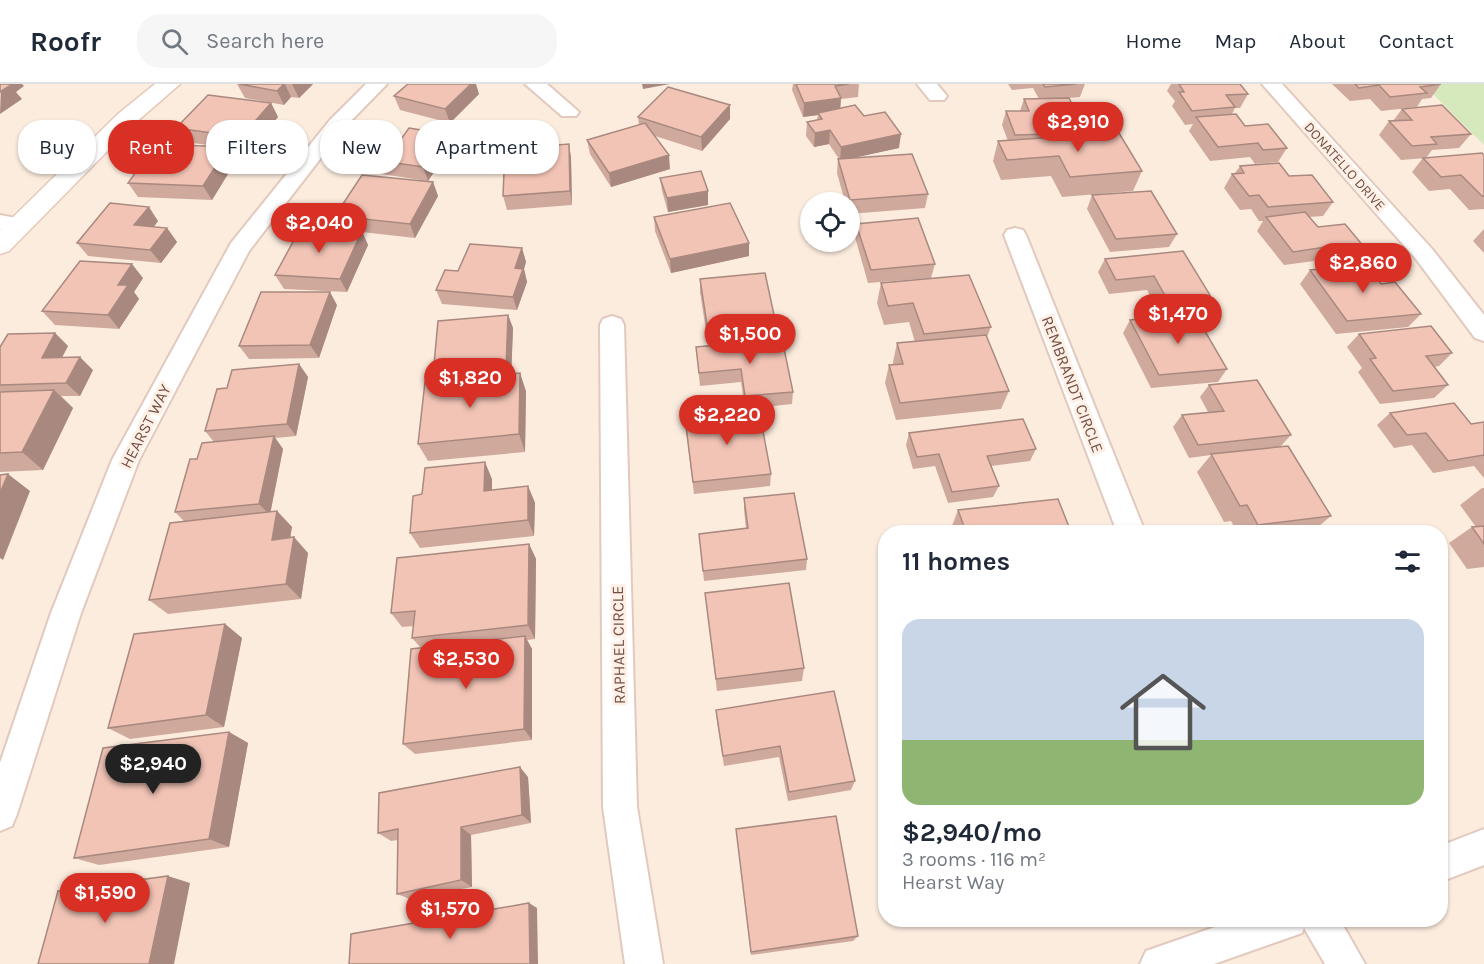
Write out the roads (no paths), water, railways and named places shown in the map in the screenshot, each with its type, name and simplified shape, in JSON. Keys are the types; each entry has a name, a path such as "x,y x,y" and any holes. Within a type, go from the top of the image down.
{"main road":[{"path":"0,245 9,224 126,119 169,84"}],"street":[{"name":"HEARST WAY","path":"0,814 66,613 126,460 239,248 337,124 376,84"},
{"path":"535,84 569,112"},
{"name":"DONATELLO DRIVE","path":"1272,84 1424,254 1484,332"},
{"name":"REMBRANDT CIRCLE","path":"1015,235 1128,525"},
{"name":"RAPHAEL CIRCLE","path":"612,325 620,807 644,964"},
{"path":"1448,861 1484,847"},
{"path":"1159,964 1268,927"},
{"path":"1324,927 1346,964"}]}
